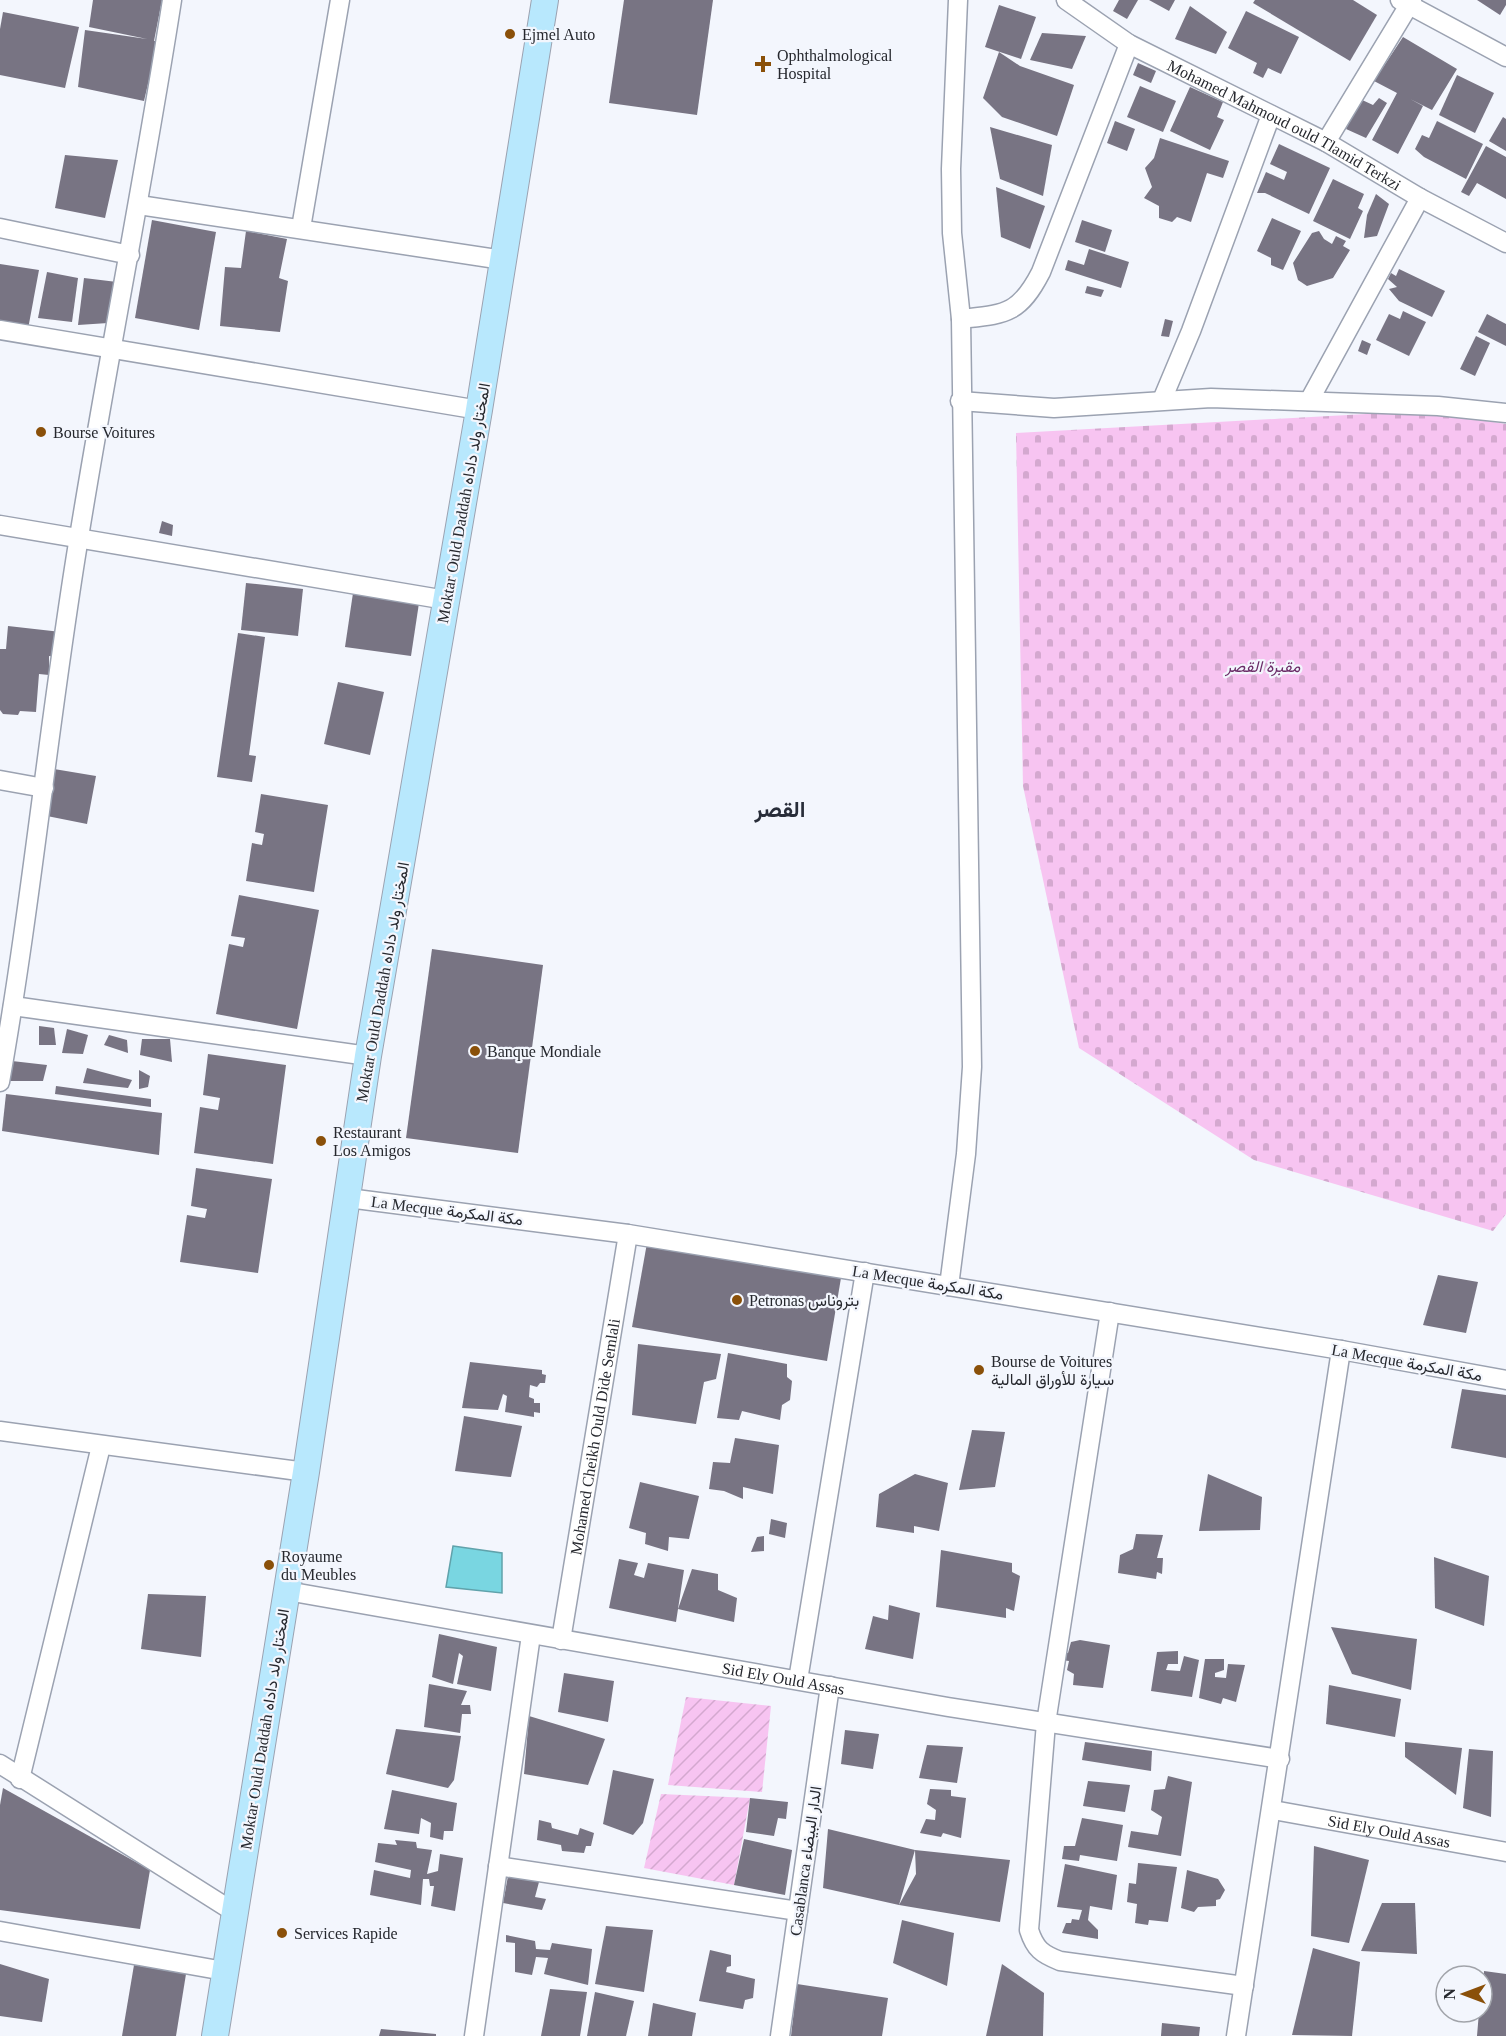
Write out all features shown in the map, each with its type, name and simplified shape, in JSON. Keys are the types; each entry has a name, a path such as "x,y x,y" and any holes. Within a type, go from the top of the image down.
{"main road":[{"name":"Moktar Ould Daddah المختار ولد داداه","path":"215,2036 306,1472 368,1056 479,411 545,0"}],"street":[{"path":"0,1082 13,1006 8,986 44,788 78,538 139,205 172,0"},
{"path":"301,228 340,0"},
{"path":"950,1286 966,1154 972,1067 960,401 961,320 952,233 951,169 958,0"},
{"name":"Mohamed Mahmoud ould Tlamid Terkzi","path":"1066,0 1129,44 1326,142 1420,198 1506,243"},
{"path":"1326,142 1407,2 1506,57"},
{"path":"961,320 999,315 1017,306 1030,294 1041,272 1129,44"},
{"path":"1162,400 1191,331 1271,115"},
{"path":"1309,400 1420,198"},
{"path":"139,205 502,260"},
{"path":"0,228 130,255"},
{"path":"0,330 479,411"},
{"path":"960,401 1054,408 1211,398 1309,400 1438,406 1506,413"},
{"path":"0,525 446,600"},
{"path":"0,780 44,788"},
{"path":"13,1006 368,1056"},
{"name":"La Mecque مكة المكرمة","path":"348,1198 628,1234 1341,1350 1506,1380"},
{"name":"Mohamed Cheikh Ould Dide Semlali","path":"561,1640 628,1234"},
{"path":"798,1680 865,1272"},
{"path":"1110,1312 1046,1723 1029,1930 1033,1945 1042,1954 1060,1961 1244,1986"},
{"path":"1236,2036 1273,1810 1341,1350"},
{"path":"0,1431 306,1472"},
{"path":"20,1779 101,1446"},
{"name":"Sid Ely Ould Assas","path":"287,1591 1046,1723 1280,1759"},
{"path":"474,2036 531,1635"},
{"name":"Casablanca الدار البيضاء","path":"780,2036 830,1686"},
{"path":"0,1764 20,1779 234,1912"},
{"name":"Sid Ely Ould Assas","path":"1273,1810 1506,1852"},
{"path":"498,1866 798,1911"},
{"path":"0,1931 224,1971"}],"green space":[{"name":"مقبرة القصر","path":"1421,411 1506,424 1506,1214 1493,1231 1254,1160 1079,1048 1023,786 1016,433"},
{"path":"686,1697 771,1706 762,1792 668,1785"},
{"path":"661,1794 750,1798 734,1885 644,1868"}],"water":[{"path":"453,1546 502,1553 502,1593 446,1587"}],"building":[{"path":"93,0 162,0 154,41 158,41 144,101 78,87 85,30 147,39 89,27"},
{"path":"624,0 713,0 697,115 609,103"},
{"path":"1119,0 1138,0 1127,19 1113,11"},
{"path":"1149,0 1175,0 1169,11"},
{"path":"1255,0 1353,0 1377,15 1350,61 1253,3"},
{"path":"1477,0 1506,0 1506,5 1500,15"},
{"path":"999,5 1036,17 1021,59 985,47"},
{"path":"1190,6 1227,32 1216,54 1175,39"},
{"path":"1246,11 1299,37 1281,74 1268,68 1263,78 1253,73 1257,63 1228,48"},
{"path":"3,12 79,27 65,88 0,75 0,29"},
{"path":"1042,33 1086,36 1072,69 1030,60"},
{"path":"1403,37 1457,69 1432,110 1410,99 1423,106 1398,154 1372,140 1397,93 1374,81"},
{"path":"999,52 1020,66 1074,85 1057,136 1002,117 983,98"},
{"path":"1138,63 1156,71 1151,83 1133,75"},
{"path":"1457,75 1494,93 1475,133 1439,115"},
{"path":"1140,86 1176,101 1163,132 1127,117"},
{"path":"1190,87 1223,102 1217,117 1224,120 1210,150 1170,131"},
{"path":"1379,98 1387,103 1366,138 1346,129 1360,99 1373,105"},
{"path":"1503,117 1506,119 1506,151 1489,141"},
{"path":"1115,121 1135,129 1127,151 1107,143"},
{"path":"1437,121 1483,144 1466,179 1424,157 1415,149 1422,135 1429,138"},
{"path":"990,127 1052,145 1043,196 1000,179"},
{"path":"1160,138 1229,161 1223,178 1207,173 1191,222 1177,217 1172,222 1159,218 1159,206 1144,198 1152,187 1145,168 1154,158"},
{"path":"1279,144 1330,168 1309,214 1265,193 1257,193 1266,172 1284,180 1287,172 1270,164"},
{"path":"1486,146 1506,157 1506,199 1477,183 1469,196 1461,192"},
{"path":"65,155 118,160 105,218 55,208"},
{"path":"1333,179 1364,194 1358,208 1363,211 1350,239 1313,221"},
{"path":"996,187 1045,206 1030,249 1001,237"},
{"path":"1376,194 1389,204 1377,236 1364,238 1367,215"},
{"path":"1272,218 1301,231 1283,270 1271,265 1271,258 1257,251"},
{"path":"152,220 216,232 199,330 135,318"},
{"path":"1082,220 1112,230 1105,252 1075,242"},
{"path":"246,231 287,239 279,278 288,281 280,332 220,326 225,267 241,268"},
{"path":"1319,231 1324,239 1332,244 1336,236 1346,241 1343,246 1350,250 1333,278 1307,286 1298,280 1293,263 1312,233"},
{"path":"1089,249 1129,262 1121,288 1065,270 1068,260 1084,265"},
{"path":"0,264 39,270 28,329 0,325"},
{"path":"1399,269 1445,291 1432,317 1399,301 1389,289 1397,287 1388,279 1391,273 1396,276"},
{"path":"47,272 78,278 72,322 38,318"},
{"path":"84,278 117,282 108,323 78,325"},
{"path":"1087,286 1104,290 1101,297 1085,293"},
{"path":"1403,311 1426,322 1409,356 1376,340 1389,314 1400,319"},
{"path":"1487,314 1506,324 1506,346 1478,332"},
{"path":"1165,319 1173,321 1169,337 1161,336"},
{"path":"1476,336 1490,343 1475,376 1460,369"},
{"path":"1362,340 1371,344 1367,355 1358,351"},
{"path":"162,521 173,525 172,536 159,533"},
{"path":"246,583 303,589 298,636 241,630"},
{"path":"353,593 419,603 411,656 345,647"},
{"path":"8,626 61,632 57,657 49,656 49,675 39,674 36,712 20,711 18,715 3,714 0,710 0,649 6,649"},
{"path":"238,633 265,637 249,755 256,756 252,782 217,777"},
{"path":"338,682 384,692 370,755 324,744"},
{"path":"54,769 96,776 87,824 47,816"},
{"path":"261,794 328,805 314,892 246,881 252,843 262,845 264,834 255,832"},
{"path":"239,895 319,910 297,1029 216,1014 229,944 243,947 245,938 231,936"},
{"name":"Banque Mondiale","path":"432,949 543,965 518,1153 406,1138"},
{"path":"39,1026 54,1028 56,1045 39,1045"},
{"path":"67,1029 88,1035 83,1054 62,1053"},
{"path":"109,1035 127,1040 128,1053 104,1045"},
{"path":"142,1039 170,1039 172,1062 140,1055"},
{"path":"208,1054 286,1065 273,1164 194,1153 200,1107 218,1110 220,1098 203,1095"},
{"path":"12,1061 47,1065 43,1081 8,1081"},
{"path":"87,1068 132,1080 128,1088 83,1083"},
{"path":"139,1070 150,1076 148,1087 139,1089"},
{"path":"56,1086 151,1099 151,1107 55,1094"},
{"path":"6,1094 162,1113 159,1155 2,1131"},
{"path":"196,1168 272,1179 258,1273 180,1262 187,1215 205,1218 207,1209 191,1206"},
{"name":"Petronas بتروناس","path":"647,1243 842,1272 827,1361 632,1327"},
{"path":"1438,1275 1478,1282 1466,1333 1423,1325"},
{"path":"638,1344 721,1354 716,1379 704,1382 696,1424 632,1415"},
{"path":"728,1353 787,1364 787,1377 792,1381 790,1400 782,1405 780,1420 742,1411 739,1420 717,1418"},
{"path":"470,1362 542,1370 542,1374 546,1375 545,1383 540,1383 537,1387 530,1385 529,1397 534,1399 534,1403 540,1403 540,1413 534,1412 534,1417 505,1412 507,1396 503,1394 498,1410 462,1408"},
{"path":"1462,1389 1506,1395 1506,1458 1451,1448"},
{"path":"464,1416 522,1426 511,1477 455,1471"},
{"path":"972,1430 1005,1432 995,1487 959,1490"},
{"path":"735,1438 779,1445 773,1494 743,1487 743,1499 724,1491 709,1489 713,1462 730,1463"},
{"path":"915,1474 948,1483 939,1531 914,1526 914,1533 876,1527 879,1494"},
{"path":"1208,1474 1262,1497 1260,1530 1199,1531"},
{"path":"640,1482 699,1496 689,1539 669,1537 668,1551 645,1544 646,1533 629,1528"},
{"path":"771,1519 787,1523 785,1538 769,1534"},
{"path":"1136,1534 1163,1535 1157,1558 1163,1558 1162,1574 1157,1572 1156,1579 1118,1573 1120,1555 1133,1549"},
{"path":"764,1536 764,1551 751,1552 757,1537"},
{"path":"941,1550 1012,1563 1012,1572 1020,1576 1014,1611 1006,1608 1006,1618 936,1607"},
{"path":"1434,1557 1489,1576 1484,1626 1435,1608"},
{"path":"619,1559 638,1563 634,1575 644,1578 648,1563 684,1570 676,1622 609,1608"},
{"path":"692,1569 718,1574 718,1590 737,1598 734,1622 678,1609"},
{"path":"148,1594 206,1596 201,1657 141,1649"},
{"path":"889,1605 920,1613 913,1659 865,1649 873,1616 888,1620"},
{"path":"1331,1627 1417,1639 1411,1690 1352,1674"},
{"path":"439,1634 497,1647 491,1691 457,1684 463,1656 459,1653 453,1684 432,1677"},
{"path":"1080,1640 1110,1645 1103,1688 1073,1685 1074,1674 1067,1670 1069,1661 1061,1660 1061,1652 1068,1653 1071,1642"},
{"path":"1178,1651 1178,1664 1168,1664 1166,1670 1180,1671 1184,1656 1199,1660 1192,1697 1151,1691 1157,1652"},
{"path":"1205,1659 1224,1659 1224,1670 1215,1673 1215,1677 1226,1678 1228,1664 1245,1665 1236,1702 1223,1698 1221,1704 1199,1698"},
{"path":"564,1673 614,1681 608,1722 558,1712"},
{"path":"429,1684 467,1691 461,1705 470,1705 471,1714 462,1714 460,1733 424,1727"},
{"path":"1329,1685 1401,1699 1395,1737 1326,1724"},
{"path":"529,1716 605,1739 588,1785 524,1774"},
{"path":"396,1729 461,1736 454,1780 448,1788 386,1774"},
{"path":"845,1730 879,1734 873,1769 841,1764"},
{"path":"1085,1742 1152,1751 1151,1771 1082,1760"},
{"path":"1405,1742 1462,1748 1456,1795 1405,1757"},
{"path":"927,1745 963,1747 957,1783 919,1778"},
{"path":"1469,1749 1493,1751 1491,1817 1463,1808"},
{"path":"613,1770 654,1779 643,1823 633,1835 603,1824"},
{"path":"1168,1776 1192,1782 1181,1856 1128,1847 1131,1831 1158,1835 1162,1817 1151,1810 1154,1790 1165,1789"},
{"path":"1088,1781 1130,1785 1125,1812 1083,1806"},
{"path":"3,1788 150,1870 140,1929 0,1910 0,1805"},
{"path":"930,1789 951,1790 951,1796 966,1798 961,1838 943,1833 941,1837 920,1833 926,1819 935,1820 936,1810 927,1804"},
{"path":"392,1790 457,1803 453,1831 444,1831 443,1840 430,1837 431,1823 421,1818 419,1834 384,1829"},
{"path":"750,1798 788,1802 786,1819 778,1818 774,1836 746,1832"},
{"path":"1082,1818 1123,1825 1117,1861 1080,1855 1079,1861 1062,1859 1064,1846 1075,1846"},
{"path":"539,1820 551,1823 552,1828 578,1835 580,1828 594,1833 591,1846 586,1846 584,1853 562,1851 561,1845 537,1840"},
{"path":"828,1829 915,1850 899,1905 823,1888"},
{"path":"744,1839 792,1850 785,1895 734,1885"},
{"path":"395,1840 416,1842 417,1848 432,1850 427,1874 438,1871 440,1854 463,1858 455,1911 431,1906 434,1886 430,1886 429,1879 423,1879 421,1905 370,1895 374,1870 410,1878 411,1870 375,1862 378,1843 397,1845"},
{"path":"1314,1846 1369,1860 1349,1943 1311,1936"},
{"path":"915,1850 1010,1860 1000,1922 899,1905 916,1874"},
{"path":"1138,1863 1177,1867 1168,1922 1149,1920 1148,1925 1135,1923 1137,1904 1127,1902 1129,1883 1136,1884"},
{"path":"1065,1864 1117,1875 1112,1910 1090,1906 1088,1920 1098,1930 1098,1939 1062,1933 1066,1923 1071,1923 1072,1919 1079,1920 1082,1910 1057,1907"},
{"path":"1187,1870 1218,1879 1225,1890 1220,1899 1216,1900 1216,1906 1198,1907 1194,1912 1181,1908"},
{"path":"508,1876 539,1882 535,1897 546,1899 542,1910 503,1903"},
{"path":"1382,1903 1415,1903 1417,1954 1361,1951"},
{"path":"902,1920 954,1933 947,1986 893,1963"},
{"path":"606,1926 653,1930 644,1992 595,1984"},
{"path":"506,1935 535,1941 536,1949 550,1950 552,1943 592,1949 588,1985 544,1974 548,1958 536,1957 532,1975 515,1972 515,1943 506,1942"},
{"path":"1313,1948 1360,1962 1352,2036 1292,2035"},
{"path":"710,1950 731,1955 731,1966 727,1967 726,1972 755,1979 753,1998 745,2000 743,2009 699,2001"},
{"path":"0,1964 49,1979 42,2022 0,2016"},
{"path":"1002,1964 1044,1993 1043,2036 986,2036"},
{"path":"134,1965 186,1974 176,2036 122,2036"},
{"path":"1494,1972 1506,1974 1506,2036 1477,2036 1478,2024 1494,2024"},
{"path":"797,1984 888,1998 882,2036 791,2036"},
{"path":"550,1989 587,1992 580,2036 541,2036"},
{"path":"595,1992 634,2001 626,2036 587,2036"},
{"path":"653,2003 696,2013 692,2036 648,2036"},
{"path":"1162,2023 1200,2027 1199,2036 1161,2036"},
{"path":"381,2029 436,2034 436,2036 379,2036"}],"place":[{"name":"Ejmel Auto","path":"510,34"},
{"name":"Ophthalmological Hospital","path":"763,64"},
{"name":"Bourse Voitures","path":"41,432"},
{"name":"Banque Mondiale","path":"475,1051"},
{"name":"Restaurant Los Amigos","path":"321,1141"},
{"name":"Petronas بتروناس","path":"737,1300"},
{"name":"Bourse de Voitures سيارة للأوراق المالية","path":"979,1370"},
{"name":"Royaume du Meubles","path":"269,1565"},
{"name":"Services Rapide","path":"282,1933"}],"district":[{"name":"القصر","path":"780,809"}]}
